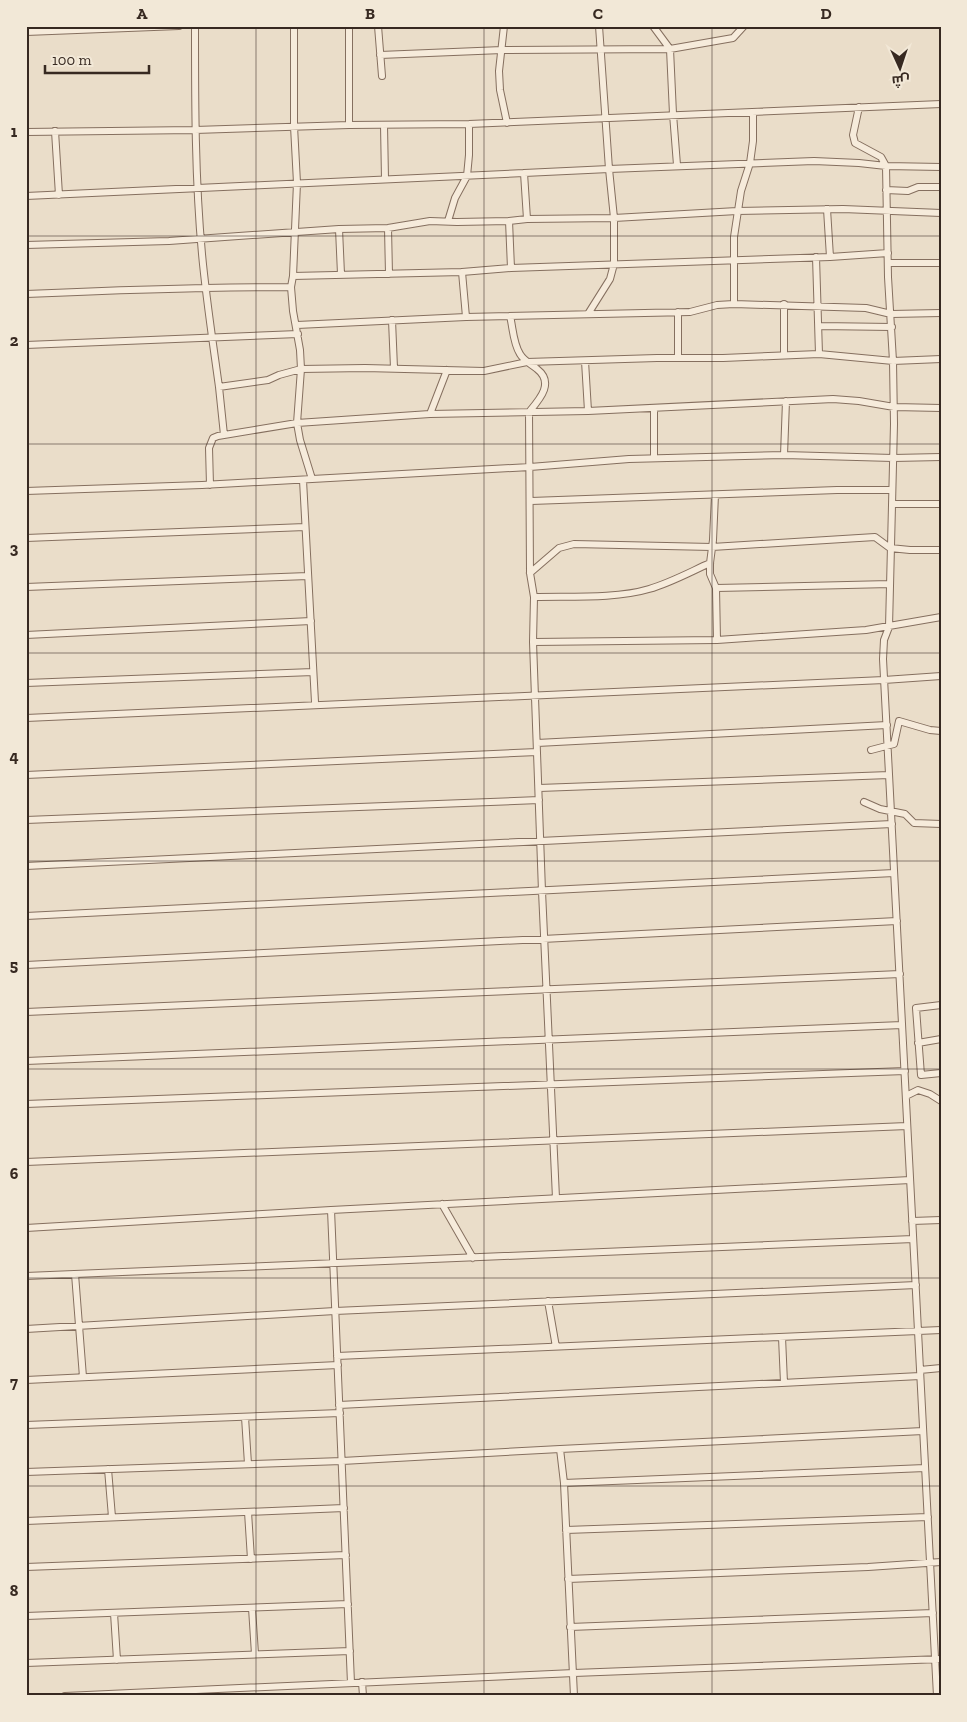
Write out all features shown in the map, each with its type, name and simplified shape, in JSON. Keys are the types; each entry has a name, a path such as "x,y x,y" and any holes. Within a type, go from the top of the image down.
{"street":[{"path":"26,32 179,26"},
{"path":"195,26 195,130 201,238 224,435"},
{"path":"294,26 294,126 297,183 292,288 293,311 298,334 301,369 297,423 300,440 312,479"},
{"path":"349,26 349,125"},
{"path":"378,26 382,76"},
{"path":"504,26 499,71 500,90 507,123"},
{"path":"588,314 610,279 614,264 614,218 599,26"},
{"path":"653,26 670,49 677,165"},
{"path":"380,55 502,50 670,49 733,38 744,26"},
{"path":"26,132 507,123 941,104"},
{"path":"859,107 853,135 855,143 881,157 886,166 894,407 889,627 883,647 884,680 930,1563 938,1660 937,1696"},
{"path":"734,304 737,211 750,163 753,141 753,112"},
{"path":"448,221 455,198 466,176 469,155 469,124"},
{"path":"384,125 386,178"},
{"path":"55,131 59,195"},
{"path":"26,196 677,165 831,161 886,166 941,167"},
{"path":"524,173 527,219"},
{"path":"886,190 908,191 918,187 941,187"},
{"path":"827,209 830,257"},
{"path":"26,245 388,228 420,221 614,218 737,211 827,209 941,212"},
{"path":"509,221 511,268"},
{"path":"388,228 389,274"},
{"path":"339,229 341,274"},
{"path":"293,276 462,272 511,268 830,257 888,253"},
{"path":"816,257 820,354"},
{"path":"888,263 941,263"},
{"path":"462,272 466,317"},
{"path":"26,294 206,287 292,288"},
{"path":"296,325 466,317 695,312 716,304 784,304 866,308 891,314 941,313"},
{"path":"784,304 784,355"},
{"path":"678,312 678,358"},
{"path":"510,316 518,350 527,362 541,373 545,383 545,391 529,412 530,572 534,596 533,642 540,841 556,1198"},
{"path":"392,320 394,368"},
{"path":"819,326 892,327"},
{"path":"26,345 298,334"},
{"path":"219,387 268,380 285,372 301,369 493,370 527,362 820,354 893,361 941,359"},
{"path":"585,361 588,412"},
{"path":"430,414 447,370"},
{"path":"210,485 209,448 213,438 297,423 430,414 588,412 833,399 859,400 894,407 941,408"},
{"path":"784,455 786,401"},
{"path":"654,409 654,458"},
{"path":"26,491 210,485 654,458 784,455 893,458 941,457"},
{"path":"303,480 315,702"},
{"path":"531,501 837,490 892,490"},
{"path":"714,495 710,574 716,588 717,640"},
{"path":"893,504 941,504"},
{"path":"26,538 305,527"},
{"path":"530,572 559,548 566,545 712,547 875,537 890,548 941,550"},
{"path":"534,596 614,594 647,590 670,582 710,563"},
{"path":"26,587 308,576"},
{"path":"716,588 890,584"},
{"path":"533,642 717,640 841,632 889,627 941,617"},
{"path":"26,635 310,621"},
{"path":"26,683 313,672"},
{"path":"26,718 315,702 884,680 941,676"},
{"path":"871,750 894,744 899,721 930,730 941,731"},
{"path":"537,743 887,725"},
{"path":"26,775 537,752"},
{"path":"539,788 889,774"},
{"path":"26,820 539,800"},
{"path":"864,802 880,809 905,814 914,823 941,824"},
{"path":"26,866 892,824"},
{"path":"26,916 894,874"},
{"path":"26,965 897,921"},
{"path":"26,1012 900,974"},
{"path":"941,1005 916,1008 921,1074 941,1073"},
{"path":"26,1061 902,1025"},
{"path":"918,1042 941,1039"},
{"path":"26,1104 905,1071"},
{"path":"906,1096 918,1090 930,1094 941,1101"},
{"path":"26,1162 908,1126"},
{"path":"26,1228 910,1180"},
{"path":"442,1204 474,1258"},
{"path":"331,1210 352,1683"},
{"path":"912,1221 941,1220"},
{"path":"26,1276 913,1239"},
{"path":"75,1274 83,1377"},
{"path":"26,1329 335,1311 916,1285"},
{"path":"548,1301 556,1347"},
{"path":"337,1356 941,1330"},
{"path":"782,1337 784,1382"},
{"path":"26,1380 338,1365"},
{"path":"339,1405 784,1382 920,1373 941,1368"},
{"path":"26,1425 340,1413"},
{"path":"245,1417 248,1464"},
{"path":"26,1472 342,1461 923,1431"},
{"path":"560,1450 564,1483 574,1696"},
{"path":"564,1483 925,1468"},
{"path":"108,1469 112,1517"},
{"path":"26,1521 344,1508"},
{"path":"248,1512 251,1559"},
{"path":"566,1530 928,1517"},
{"path":"26,1568 346,1555"},
{"path":"568,1579 868,1567 941,1562"},
{"path":"26,1616 348,1604"},
{"path":"252,1608 255,1654"},
{"path":"114,1613 117,1660"},
{"path":"570,1627 933,1613"},
{"path":"26,1663 350,1651"},
{"path":"65,1696 572,1673 938,1660"},
{"path":"362,1682 363,1696"}]}
